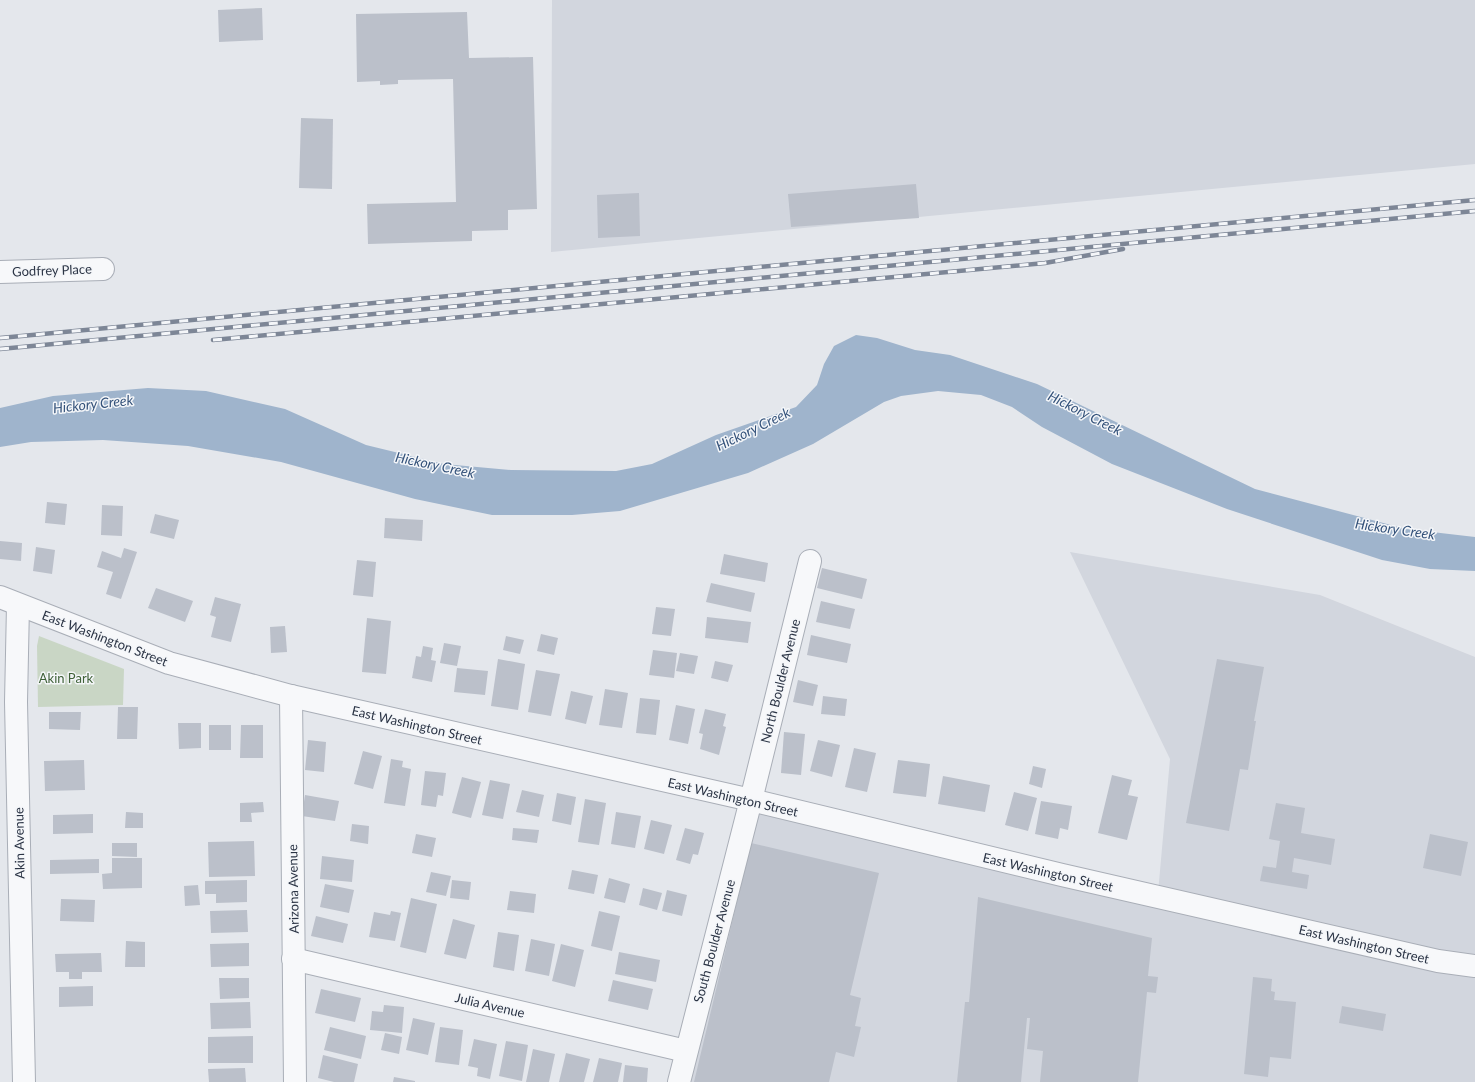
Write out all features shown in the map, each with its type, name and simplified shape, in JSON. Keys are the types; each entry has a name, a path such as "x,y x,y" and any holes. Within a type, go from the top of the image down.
{"street":[{"name":"Godfrey Place","path":"0,272 103,269"},
{"name":"North Boulder Avenue","path":"751,800 810,561"},
{"name":"East Washington Street","path":"9,601 169,663 291,696 751,800 1070,877 1438,961 1475,966"},
{"name":"Akin Avenue","path":"9,601 8,706 24,1082"},
{"name":"Arizona Avenue","path":"291,696 295,1082"},
{"name":"South Boulder Avenue","path":"679,1082 751,800"},
{"name":"Julia Avenue","path":"293,959 686,1051"}],"shaded area":[{"path":"552,0 1475,0 1475,164 551,252"},
{"path":"1070,552 1320,595 1475,657 1475,961 1158,893 1170,759"},
{"path":"758,810 1475,970 1475,1082 687,1082"}],"green space":[{"name":"Akin Park","path":"39,636 124,669 123,705 38,707 37,646"}],"water":[{"name":"Hickory Creek","path":"856,335 877,338 915,350 950,355 1037,384 1255,489 1406,529 1475,537 1475,571 1430,569 1382,560 1227,509 1112,464 1042,427 1012,407 981,395 938,391 901,396 884,402 813,444 748,473 620,511 572,515 492,515 415,499 281,462 188,446 103,440 31,442 0,447 0,408 53,396 148,388 206,391 285,409 366,445 444,464 511,470 616,471 652,464 716,435 796,407 817,385 824,364 834,346"}],"building":[{"path":"262,8 263,40 219,42 218,10"},
{"path":"467,12 469,58 533,57 537,209 508,210 508,230 472,231 472,241 368,244 367,204 456,202 453,79 398,80 398,84 380,85 380,81 357,82 356,14"},
{"path":"301,118 333,119 332,189 299,188"},
{"path":"916,184 919,218 791,227 788,194"},
{"path":"639,193 640,236 598,238 597,195"},
{"path":"47,502 67,504 65,525 45,523"},
{"path":"102,505 123,506 122,536 101,535"},
{"path":"155,514 179,520 174,539 150,533"},
{"path":"385,518 423,520 422,541 384,538"},
{"path":"0,541 22,543 21,561 0,559"},
{"path":"36,547 55,550 52,574 33,571"},
{"path":"124,548 137,552 121,599 106,594 113,572 97,567 102,551 121,558"},
{"path":"724,554 768,563 765,582 720,574"},
{"path":"357,560 376,562 373,597 353,595"},
{"path":"822,568 867,579 862,599 817,588"},
{"path":"711,583 755,593 751,612 706,602"},
{"path":"156,588 193,601 185,622 148,608"},
{"path":"215,597 241,604 231,642 211,637 216,617 210,615"},
{"path":"821,601 855,609 850,629 816,622"},
{"path":"656,607 675,609 671,636 652,634"},
{"path":"707,617 751,622 748,643 705,638"},
{"path":"367,618 391,621 386,674 362,672"},
{"path":"285,626 287,652 271,653 270,627"},
{"path":"541,634 558,638 554,655 537,651"},
{"path":"811,635 851,644 847,663 807,655"},
{"path":"506,636 524,640 520,654 503,650"},
{"path":"444,643 461,646 457,666 440,663"},
{"path":"423,646 433,648 431,660 436,661 432,682 412,678 416,656 421,657"},
{"path":"653,650 677,653 674,678 649,675"},
{"path":"680,653 698,656 694,674 676,671"},
{"path":"498,659 525,664 518,710 491,706"},
{"path":"1217,659 1264,667 1254,721 1256,721 1248,770 1240,769 1229,831 1186,823"},
{"path":"715,661 733,665 728,682 711,678"},
{"path":"457,668 488,671 485,695 454,692"},
{"path":"536,670 560,674 551,716 528,712"},
{"path":"798,680 818,685 813,706 793,702"},
{"path":"605,689 628,693 622,728 599,725"},
{"path":"571,691 593,696 586,724 565,719"},
{"path":"823,696 847,699 845,716 821,714"},
{"path":"640,698 660,700 656,735 636,733"},
{"path":"676,705 695,709 688,744 669,740"},
{"path":"118,707 138,707 137,739 117,739"},
{"path":"705,709 726,714 723,726 726,727 719,755 700,749 703,734 699,733"},
{"path":"49,712 81,712 80,730 49,729"},
{"path":"178,723 201,723 201,748 179,749"},
{"path":"209,725 231,725 231,750 209,750"},
{"path":"241,725 263,725 263,758 240,758"},
{"path":"784,732 805,734 801,775 781,773"},
{"path":"308,740 326,742 324,772 305,770"},
{"path":"818,740 840,745 832,777 810,771"},
{"path":"854,748 876,753 867,792 845,787"},
{"path":"363,751 382,756 373,789 354,784"},
{"path":"391,759 403,761 402,767 411,769 405,806 384,803"},
{"path":"84,760 85,790 45,791 44,761"},
{"path":"898,760 930,764 926,797 893,793"},
{"path":"1033,766 1046,769 1042,788 1029,784"},
{"path":"425,771 446,773 443,796 438,795 436,807 421,805"},
{"path":"1112,775 1132,780 1128,795 1138,797 1127,840 1098,833"},
{"path":"943,776 990,785 985,812 938,804"},
{"path":"462,777 481,782 471,818 452,813"},
{"path":"490,780 510,784 503,819 482,815"},
{"path":"522,790 544,795 539,817 516,812"},
{"path":"1014,792 1037,798 1028,831 1005,825"},
{"path":"557,793 576,797 571,825 552,821"},
{"path":"305,795 339,801 335,821 302,816"},
{"path":"585,799 606,803 599,845 578,842"},
{"path":"1041,801 1072,806 1068,830 1060,828 1058,839 1035,834"},
{"path":"263,802 264,812 251,813 252,822 240,822 240,803"},
{"path":"1276,803 1305,808 1301,833 1335,839 1331,865 1294,858 1292,872 1309,875 1307,889 1260,881 1263,866 1276,868 1280,841 1269,839"},
{"path":"126,812 143,813 143,828 125,828"},
{"path":"616,812 641,816 635,848 611,844"},
{"path":"93,814 93,833 53,834 53,815"},
{"path":"651,820 672,825 664,854 644,849"},
{"path":"352,824 369,826 368,844 350,841"},
{"path":"513,828 539,830 537,843 512,840"},
{"path":"685,828 704,833 698,855 693,854 690,864 676,860"},
{"path":"416,834 436,838 432,857 412,853"},
{"path":"1430,834 1468,842 1461,876 1423,868"},
{"path":"254,841 255,876 209,877 208,842"},
{"path":"112,843 137,843 137,857 112,856"},
{"path":"751,843 879,873 850,995 861,998 855,1026 861,1027 854,1057 836,1052 829,1082 694,1082"},
{"path":"322,856 354,860 352,882 320,879"},
{"path":"112,858 142,858 142,888 103,889 102,874 112,873"},
{"path":"99,859 99,873 50,874 50,860"},
{"path":"572,870 598,875 594,894 568,889"},
{"path":"431,872 451,876 446,896 426,892"},
{"path":"609,878 630,884 625,903 604,898"},
{"path":"247,880 247,902 216,903 216,894 205,894 205,881"},
{"path":"452,880 471,882 469,900 450,898"},
{"path":"325,884 354,890 349,913 320,907"},
{"path":"198,885 200,905 185,906 184,886"},
{"path":"643,888 662,893 657,910 639,905"},
{"path":"667,890 687,895 682,916 662,911"},
{"path":"510,891 536,894 534,913 507,910"},
{"path":"978,897 1152,938 1148,976 1158,977 1156,993 1147,992 1138,1082 1040,1082 1043,1051 1027,1049 1030,1018 1027,1018 1021,1082 957,1082 965,1002 969,1002"},
{"path":"411,898 437,904 426,953 400,947"},
{"path":"61,899 95,900 94,922 60,921"},
{"path":"247,910 248,932 211,933 210,911"},
{"path":"391,911 401,913 395,941 369,937 374,912 390,915"},
{"path":"599,911 620,916 612,951 591,946"},
{"path":"316,916 348,924 343,943 311,936"},
{"path":"453,919 475,925 466,959 444,954"},
{"path":"498,932 519,935 514,971 493,967"},
{"path":"531,939 555,944 549,976 525,971"},
{"path":"126,941 145,942 145,967 125,967"},
{"path":"249,943 249,966 211,967 210,944"},
{"path":"561,944 584,950 575,987 552,981"},
{"path":"619,952 660,960 656,982 615,974"},
{"path":"101,953 102,972 82,972 82,979 69,979 69,972 56,972 55,954"},
{"path":"1253,977 1272,979 1271,991 1275,992 1274,1000 1296,1002 1291,1059 1270,1057 1268,1077 1244,1074"},
{"path":"219,978 249,978 249,998 220,999"},
{"path":"613,980 653,989 648,1010 608,1001"},
{"path":"93,986 93,1006 59,1007 59,987"},
{"path":"321,989 361,998 355,1022 315,1013"},
{"path":"250,1002 251,1028 211,1029 210,1003"},
{"path":"384,1005 404,1007 402,1033 370,1030 372,1011 383,1012"},
{"path":"1342,1006 1386,1014 1383,1031 1339,1023"},
{"path":"413,1018 435,1023 428,1055 406,1050"},
{"path":"330,1027 366,1036 361,1059 324,1050"},
{"path":"440,1027 463,1030 459,1065 435,1062"},
{"path":"385,1033 402,1037 399,1054 381,1050"},
{"path":"253,1036 253,1063 208,1063 208,1037"},
{"path":"474,1039 497,1044 490,1079 477,1076 478,1068 468,1066"},
{"path":"506,1041 528,1045 522,1081 499,1076"},
{"path":"533,1049 555,1054 549,1082 526,1082"},
{"path":"566,1053 590,1059 584,1082 559,1082"},
{"path":"323,1055 358,1064 354,1082 334,1082 318,1078"},
{"path":"599,1058 622,1063 618,1082 593,1082"},
{"path":"625,1065 648,1068 647,1082 623,1082"},
{"path":"245,1068 246,1082 209,1082 208,1069"},
{"path":"394,1077 415,1081 415,1082 393,1082"}],"railway":[{"path":"0,338 1475,200"},
{"path":"0,349 1475,211"},
{"path":"213,340 1045,263 1123,249"}]}
